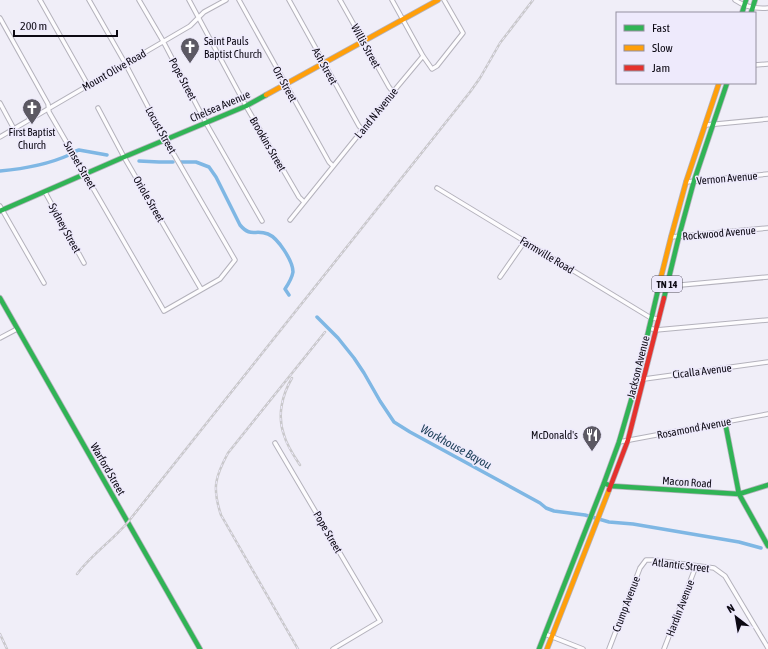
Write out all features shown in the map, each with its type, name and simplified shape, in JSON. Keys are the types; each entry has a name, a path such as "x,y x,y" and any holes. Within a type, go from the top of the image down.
{"main road":[{"name":"Chelsea Avenue","path":"1,209 45,192 165,139 246,106 438,0"},
{"path":"751,10 755,0"},
{"name":"Jackson Avenue","path":"539,649 619,442 637,380 671,237 686,182 719,84"},
{"name":"Jackson Avenue","path":"547,649 628,440 694,181 727,84"},
{"name":"Warford Street","path":"0,298 200,649"},
{"path":"725,422 739,494 768,546"},
{"name":"Macon Road","path":"604,483 611,486 739,494 768,485"}],"street":[{"path":"40,0 88,85"},
{"name":"Locust Street","path":"89,0 165,139 235,260 220,279 201,289"},
{"name":"Pope Street","path":"139,0 163,41 206,123 262,221"},
{"name":"Brookins Street","path":"189,0 246,106 299,197 304,202"},
{"name":"Mount Olive Road","path":"0,137 190,26 204,12 226,0"},
{"name":"Orr Street","path":"239,0 285,85 329,162 333,166"},
{"name":"Ash Street","path":"289,0 323,64 359,126 363,130"},
{"name":"Willis Street","path":"340,0 393,92"},
{"path":"392,0 423,56 432,68 437,66 463,33 444,0"},
{"path":"735,0 745,3 751,10 768,8"},
{"name":"Sunset Street","path":"0,18 48,104 49,112 164,311 201,289"},
{"name":"L and N Avenue","path":"290,220 423,56"},
{"path":"756,65 768,64"},
{"path":"0,103 14,129"},
{"name":"Oriole Street","path":"98,108 124,157 201,289"},
{"path":"706,124 768,119"},
{"name":"Vernon Avenue","path":"686,182 768,174"},
{"name":"Farmville Road","path":"437,188 651,318 658,320"},
{"name":"Sydney Street","path":"45,192 84,263"},
{"path":"1,209 44,284"},
{"name":"Rockwood Avenue","path":"671,237 768,228"},
{"path":"500,277 525,241"},
{"path":"659,287 768,278"},
{"path":"649,328 656,330 768,320"},
{"path":"0,338 17,329"},
{"name":"Cicalla Avenue","path":"637,380 768,362"},
{"name":"Rosamond Avenue","path":"619,442 768,414"},
{"name":"Pope Street","path":"276,443 380,621 333,649"},
{"name":"Atlantic Street","path":"646,560 714,568 725,576 768,648"},
{"name":"Crump Avenue","path":"609,649 640,568 646,560"},
{"name":"Hardin Avenue","path":"664,649 696,566"},
{"path":"545,634 583,649"}],"waterway":[{"name":"Workhouse Bayou","path":"76,151 79,150 107,155"},
{"name":"Workhouse Bayou","path":"0,171 35,166 69,155"},
{"name":"Workhouse Bayou","path":"139,161 173,162"},
{"name":"Workhouse Bayou","path":"181,162 196,162 209,167 216,177 240,225 247,231 268,234 276,240 288,256 292,267 292,276 285,289 289,295"},
{"name":"Workhouse Bayou","path":"317,317 338,338 354,358 394,422 540,503 546,508 554,511 585,515 609,522 633,524 739,542 761,548"}],"railway":[{"path":"77,574 89,560 128,522 470,92 480,78 500,43 533,0"},
{"path":"298,649 221,515 216,497 216,483 220,469 228,453 325,332"},
{"path":"292,378 283,398 281,420 287,443 300,465"},
{"path":"0,634 7,649"}],"traffic: fast":[{"path":"742,12 746,0"},
{"path":"751,12 755,0"},
{"path":"664,298 694,181 727,84"},
{"path":"0,211 246,106 266,95"},
{"path":"539,649 619,442 637,380 661,277"},
{"path":"0,298 200,649"},
{"path":"725,422 739,494 768,546"},
{"path":"604,483 611,486 739,494 768,485"}],"traffic: slow":[{"path":"266,95 438,0"},
{"path":"661,277 686,182 719,84"},
{"path":"547,649 609,490"}],"traffic: jam":[{"path":"609,490 628,440 664,298"}],"place":[{"name":"Saint Pauls Baptist Church","path":"190,64"},
{"name":"First Baptist Church","path":"32,125"},
{"name":"McDonald's","path":"592,452"}]}
